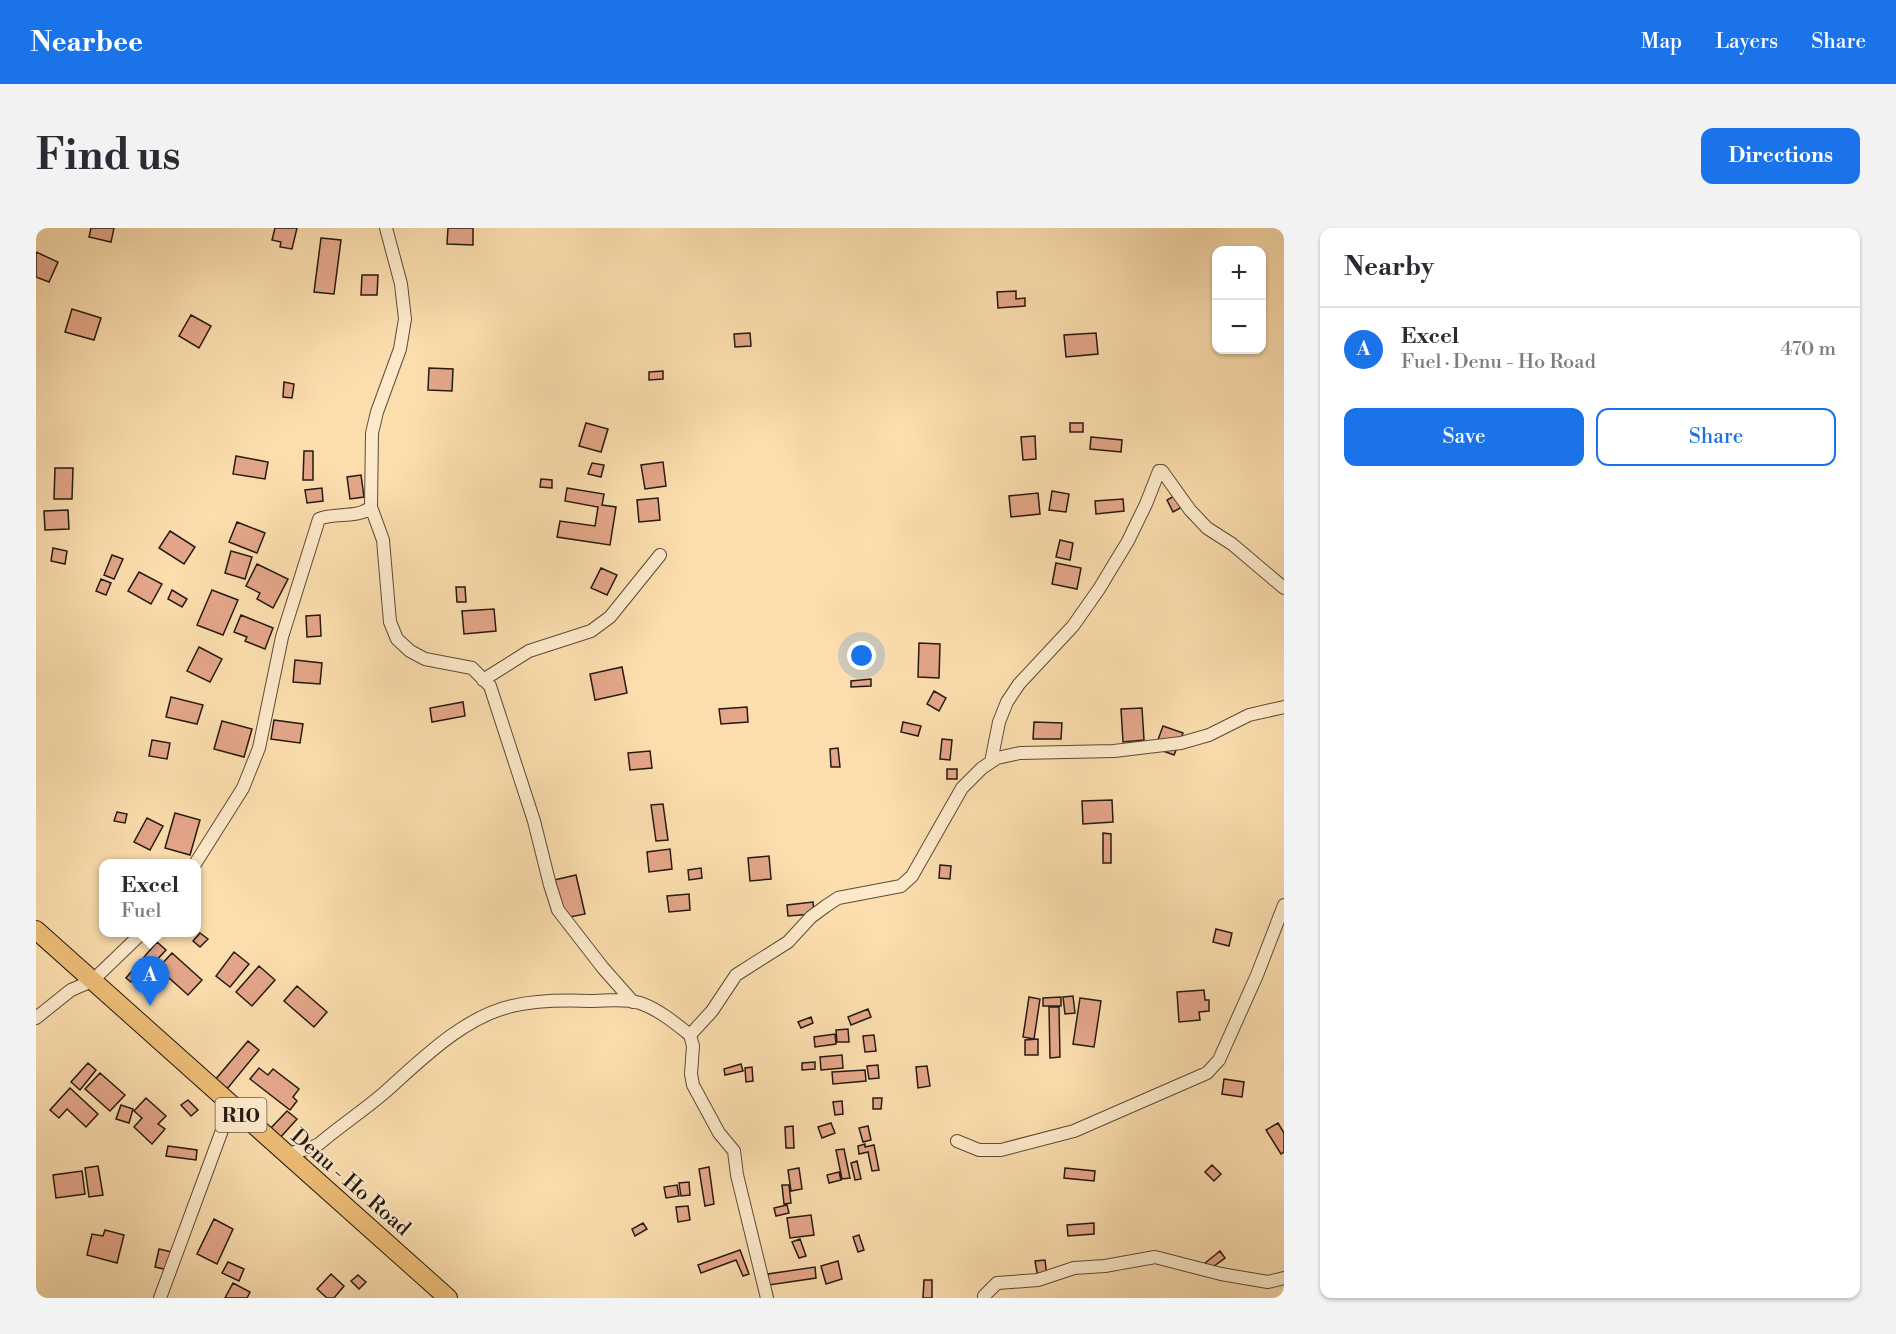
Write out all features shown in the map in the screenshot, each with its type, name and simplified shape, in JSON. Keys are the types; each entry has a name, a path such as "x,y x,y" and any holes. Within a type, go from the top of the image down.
{"main road":[{"name":"Denu - Ho Road","path":"36,930 448,1298"}],"street":[{"path":"386,228 401,284 405,319 400,349 377,412 372,433 371,507 383,540 383,563 390,622 397,639 410,651 425,659 466,666 477,672 490,686 534,821 558,910 633,1002"},
{"path":"991,762 999,722 1007,702 1019,684 1073,626 1099,589 1128,541 1159,471 1162,471 1190,510 1207,528 1232,544 1284,588"},
{"path":"198,859 243,788 259,748 282,637 319,519 326,516 360,513 371,507"},
{"path":"483,680 529,651 591,631 610,617 660,555"},
{"path":"690,1035 712,1011 736,975 788,942 811,917 826,906 838,898 901,886 912,876 962,788 982,768 998,758 1020,753 1114,751 1181,743 1209,735 1249,715 1284,707"},
{"path":"957,1141 979,1150 1000,1150 1074,1131 1208,1073 1219,1060 1257,975 1284,905"},
{"path":"36,1018 71,990 92,981 139,937"},
{"path":"285,1154 319,1144 382,1094 429,1052 470,1024 494,1012 512,1006 566,1000 639,1003 657,1011 690,1035 693,1046 691,1074 693,1085 719,1132 734,1151 737,1175 767,1298"},
{"path":"160,1298 231,1106"},
{"path":"985,1298 984,1296 997,1283 1038,1280 1074,1268 1105,1266 1155,1257 1221,1274 1268,1282 1284,1278"}],"building":[{"path":"91,228 114,228 111,242 89,237"},
{"path":"275,228 297,228 292,249 280,247 281,242 272,240"},
{"path":"448,228 473,228 473,245 447,244"},
{"path":"321,238 341,240 334,294 314,292"},
{"path":"36,252 58,262 49,282 36,277"},
{"path":"362,275 378,275 377,295 361,295"},
{"path":"1016,291 1016,299 1025,298 1025,306 998,308 997,292"},
{"path":"72,309 101,318 94,340 65,332"},
{"path":"191,315 211,326 199,348 179,336"},
{"path":"750,333 751,346 735,347 734,334"},
{"path":"1096,333 1098,354 1066,357 1064,335"},
{"path":"429,368 453,369 452,391 428,390"},
{"path":"663,371 663,379 649,380 649,372"},
{"path":"284,382 294,384 292,398 283,397"},
{"path":"586,423 608,429 601,452 579,446"},
{"path":"1070,423 1083,423 1083,432 1070,432"},
{"path":"1035,436 1036,459 1023,460 1021,437"},
{"path":"1091,437 1122,440 1121,452 1090,449"},
{"path":"304,451 313,451 313,480 303,480"},
{"path":"236,456 268,462 265,479 233,474"},
{"path":"663,462 666,486 645,489 641,465"},
{"path":"592,463 604,465 601,477 588,474"},
{"path":"55,468 73,468 72,499 54,499"},
{"path":"361,475 364,497 350,499 347,477"},
{"path":"541,479 552,480 552,488 540,487"},
{"path":"322,488 323,501 307,503 305,490"},
{"path":"567,488 604,494 602,505 616,507 610,545 557,537 560,521 595,526 598,507 565,501"},
{"path":"1052,491 1069,494 1066,512 1049,510"},
{"path":"1038,493 1040,514 1011,517 1009,496"},
{"path":"1176,495 1182,507 1173,512 1167,500"},
{"path":"658,498 660,520 639,522 637,500"},
{"path":"1123,499 1124,511 1096,514 1095,501"},
{"path":"68,510 69,529 45,530 44,511"},
{"path":"237,522 265,533 257,553 229,542"},
{"path":"170,531 195,547 184,564 159,548"},
{"path":"1060,540 1073,543 1070,560 1056,557"},
{"path":"53,548 67,551 65,564 51,561"},
{"path":"231,551 252,557 245,579 225,573"},
{"path":"112,555 123,559 114,579 104,575"},
{"path":"1056,563 1081,568 1077,589 1052,584"},
{"path":"257,564 288,579 273,608 257,599 260,593 246,586"},
{"path":"601,568 617,575 607,595 591,588"},
{"path":"139,572 162,584 151,604 128,591"},
{"path":"101,579 111,583 106,595 96,591"},
{"path":"456,587 465,587 466,602 457,602"},
{"path":"172,590 187,599 182,607 168,599"},
{"path":"212,590 238,600 223,635 197,625"},
{"path":"494,609 496,631 464,634 462,611"},
{"path":"241,615 273,628 265,649 245,641 247,637 234,632"},
{"path":"320,615 321,636 307,637 306,616"},
{"path":"919,643 940,644 939,678 918,677"},
{"path":"199,647 222,659 210,682 187,671"},
{"path":"295,660 322,663 320,684 293,682"},
{"path":"622,667 627,693 595,700 590,674"},
{"path":"871,679 871,686 851,687 851,681"},
{"path":"934,691 946,698 939,711 927,704"},
{"path":"171,697 203,705 197,724 166,717"},
{"path":"463,702 465,716 432,722 430,708"},
{"path":"747,707 748,722 721,724 719,709"},
{"path":"1142,708 1144,740 1123,742 1121,709"},
{"path":"274,720 303,724 300,743 271,739"},
{"path":"222,721 252,729 244,757 214,749"},
{"path":"903,722 921,726 918,736 901,732"},
{"path":"1034,722 1062,723 1061,739 1033,739"},
{"path":"1163,726 1183,733 1174,755 1155,748"},
{"path":"942,739 952,740 950,760 940,759"},
{"path":"152,740 170,743 167,759 149,756"},
{"path":"838,748 840,767 831,767 830,749"},
{"path":"650,751 652,768 630,770 628,753"},
{"path":"947,769 957,769 957,779 947,779"},
{"path":"1112,800 1113,822 1083,824 1082,801"},
{"path":"663,804 668,840 656,841 651,805"},
{"path":"117,812 127,814 125,823 114,821"},
{"path":"175,813 200,820 190,855 165,848"},
{"path":"147,818 163,826 150,850 134,842"},
{"path":"1103,833 1111,834 1111,863 1103,863"},
{"path":"670,849 672,869 649,872 647,852"},
{"path":"769,856 771,879 750,881 748,858"},
{"path":"940,865 951,866 950,879 939,878"},
{"path":"701,868 702,878 689,880 688,870"},
{"path":"576,875 585,914 565,918 550,881"},
{"path":"689,894 690,910 669,912 667,896"},
{"path":"813,902 814,914 788,916 787,905"},
{"path":"1216,929 1232,933 1229,946 1213,942"},
{"path":"201,934 208,939 200,947 193,941 196,937 201,937"},
{"path":"157,942 166,950 153,964 149,961 131,982 126,978"},
{"path":"234,952 249,964 230,987 216,976"},
{"path":"172,953 202,980 188,995 158,968"},
{"path":"259,966 275,980 252,1006 236,992"},
{"path":"297,986 327,1012 314,1027 284,1001"},
{"path":"1204,990 1205,1000 1209,1000 1209,1011 1199,1012 1200,1020 1179,1022 1177,992"},
{"path":"1073,996 1075,1013 1065,1014 1063,997"},
{"path":"1029,997 1040,999 1034,1039 1023,1037"},
{"path":"1061,997 1061,1006 1043,1006 1043,998"},
{"path":"1080,998 1101,1001 1094,1047 1073,1044"},
{"path":"1049,1007 1059,1007 1060,1057 1050,1058"},
{"path":"868,1009 871,1017 851,1025 848,1017"},
{"path":"811,1017 813,1023 801,1028 798,1022"},
{"path":"848,1029 849,1042 837,1042 836,1030"},
{"path":"835,1034 836,1044 815,1047 814,1037"},
{"path":"874,1035 876,1051 865,1052 863,1036"},
{"path":"1038,1039 1038,1055 1025,1055 1025,1040"},
{"path":"248,1041 259,1050 227,1089 215,1080"},
{"path":"842,1055 843,1068 821,1070 820,1057"},
{"path":"815,1062 815,1069 802,1070 802,1063"},
{"path":"88,1063 96,1070 80,1090 71,1082"},
{"path":"741,1064 743,1071 725,1075 724,1069"},
{"path":"878,1065 879,1078 869,1079 867,1066"},
{"path":"927,1066 930,1086 918,1088 916,1067"},
{"path":"752,1067 753,1081 746,1082 745,1068"},
{"path":"259,1068 268,1075 273,1069 299,1089 293,1097 297,1101 290,1110 250,1079"},
{"path":"865,1070 866,1081 833,1084 832,1072"},
{"path":"100,1073 125,1095 110,1111 85,1089"},
{"path":"1224,1079 1244,1082 1242,1097 1222,1094"},
{"path":"70,1088 98,1114 86,1127 67,1109 59,1118 50,1110"},
{"path":"146,1098 166,1116 158,1124 165,1129 152,1144 134,1127 142,1118 134,1111"},
{"path":"873,1098 882,1098 881,1109 873,1109"},
{"path":"188,1100 198,1110 191,1116 181,1105"},
{"path":"842,1101 843,1114 835,1115 833,1102"},
{"path":"121,1105 133,1109 129,1123 116,1119"},
{"path":"287,1111 297,1119 279,1139 269,1130"},
{"path":"831,1123 835,1133 822,1138 818,1127"},
{"path":"1278,1123 1284,1133 1284,1152 1281,1154 1266,1130"},
{"path":"793,1126 794,1148 786,1148 785,1127"},
{"path":"868,1126 871,1140 863,1142 859,1128"},
{"path":"865,1144 865,1147 874,1145 879,1170 872,1171 868,1152 859,1154 858,1146"},
{"path":"168,1146 197,1150 196,1160 166,1156"},
{"path":"844,1149 850,1178 842,1179 836,1150"},
{"path":"857,1161 861,1179 855,1180 851,1163"},
{"path":"1212,1165 1221,1174 1214,1181 1205,1172"},
{"path":"98,1166 103,1195 89,1197 85,1168"},
{"path":"709,1167 714,1204 705,1206 699,1169"},
{"path":"799,1168 802,1189 791,1191 788,1170"},
{"path":"1065,1168 1095,1171 1094,1181 1064,1178"},
{"path":"82,1171 85,1194 56,1198 53,1175"},
{"path":"839,1172 841,1180 829,1183 827,1175"},
{"path":"689,1182 690,1195 681,1196 679,1183"},
{"path":"677,1185 679,1196 666,1198 664,1187"},
{"path":"782,1185 789,1185 791,1203 784,1204"},
{"path":"787,1205 789,1213 776,1216 774,1208"},
{"path":"688,1206 690,1220 678,1222 676,1207"},
{"path":"811,1215 814,1235 790,1238 787,1218"},
{"path":"214,1219 233,1229 217,1264 197,1254"},
{"path":"643,1223 647,1229 635,1236 632,1229"},
{"path":"1094,1223 1094,1234 1068,1236 1067,1225"},
{"path":"105,1230 124,1235 117,1263 87,1255 92,1234 103,1236"},
{"path":"859,1235 864,1250 858,1252 853,1237"},
{"path":"800,1239 806,1256 799,1258 792,1242"},
{"path":"159,1249 172,1252 168,1270 155,1267"},
{"path":"740,1250 749,1274 743,1276 736,1260 701,1273 698,1265"},
{"path":"1220,1251 1225,1258 1210,1269 1205,1263"},
{"path":"1045,1260 1047,1277 1038,1278 1035,1261"},
{"path":"838,1261 842,1279 826,1284 821,1266"},
{"path":"228,1262 244,1269 239,1281 222,1273"},
{"path":"815,1267 816,1278 769,1285 768,1274"},
{"path":"331,1274 344,1286 334,1298 327,1298 317,1289"},
{"path":"358,1275 366,1282 359,1289 351,1281"},
{"path":"924,1280 932,1280 932,1298 923,1298"},
{"path":"233,1283 250,1292 247,1298 225,1298"}],"place":[{"name":"Excel","path":"150,1006"}]}
